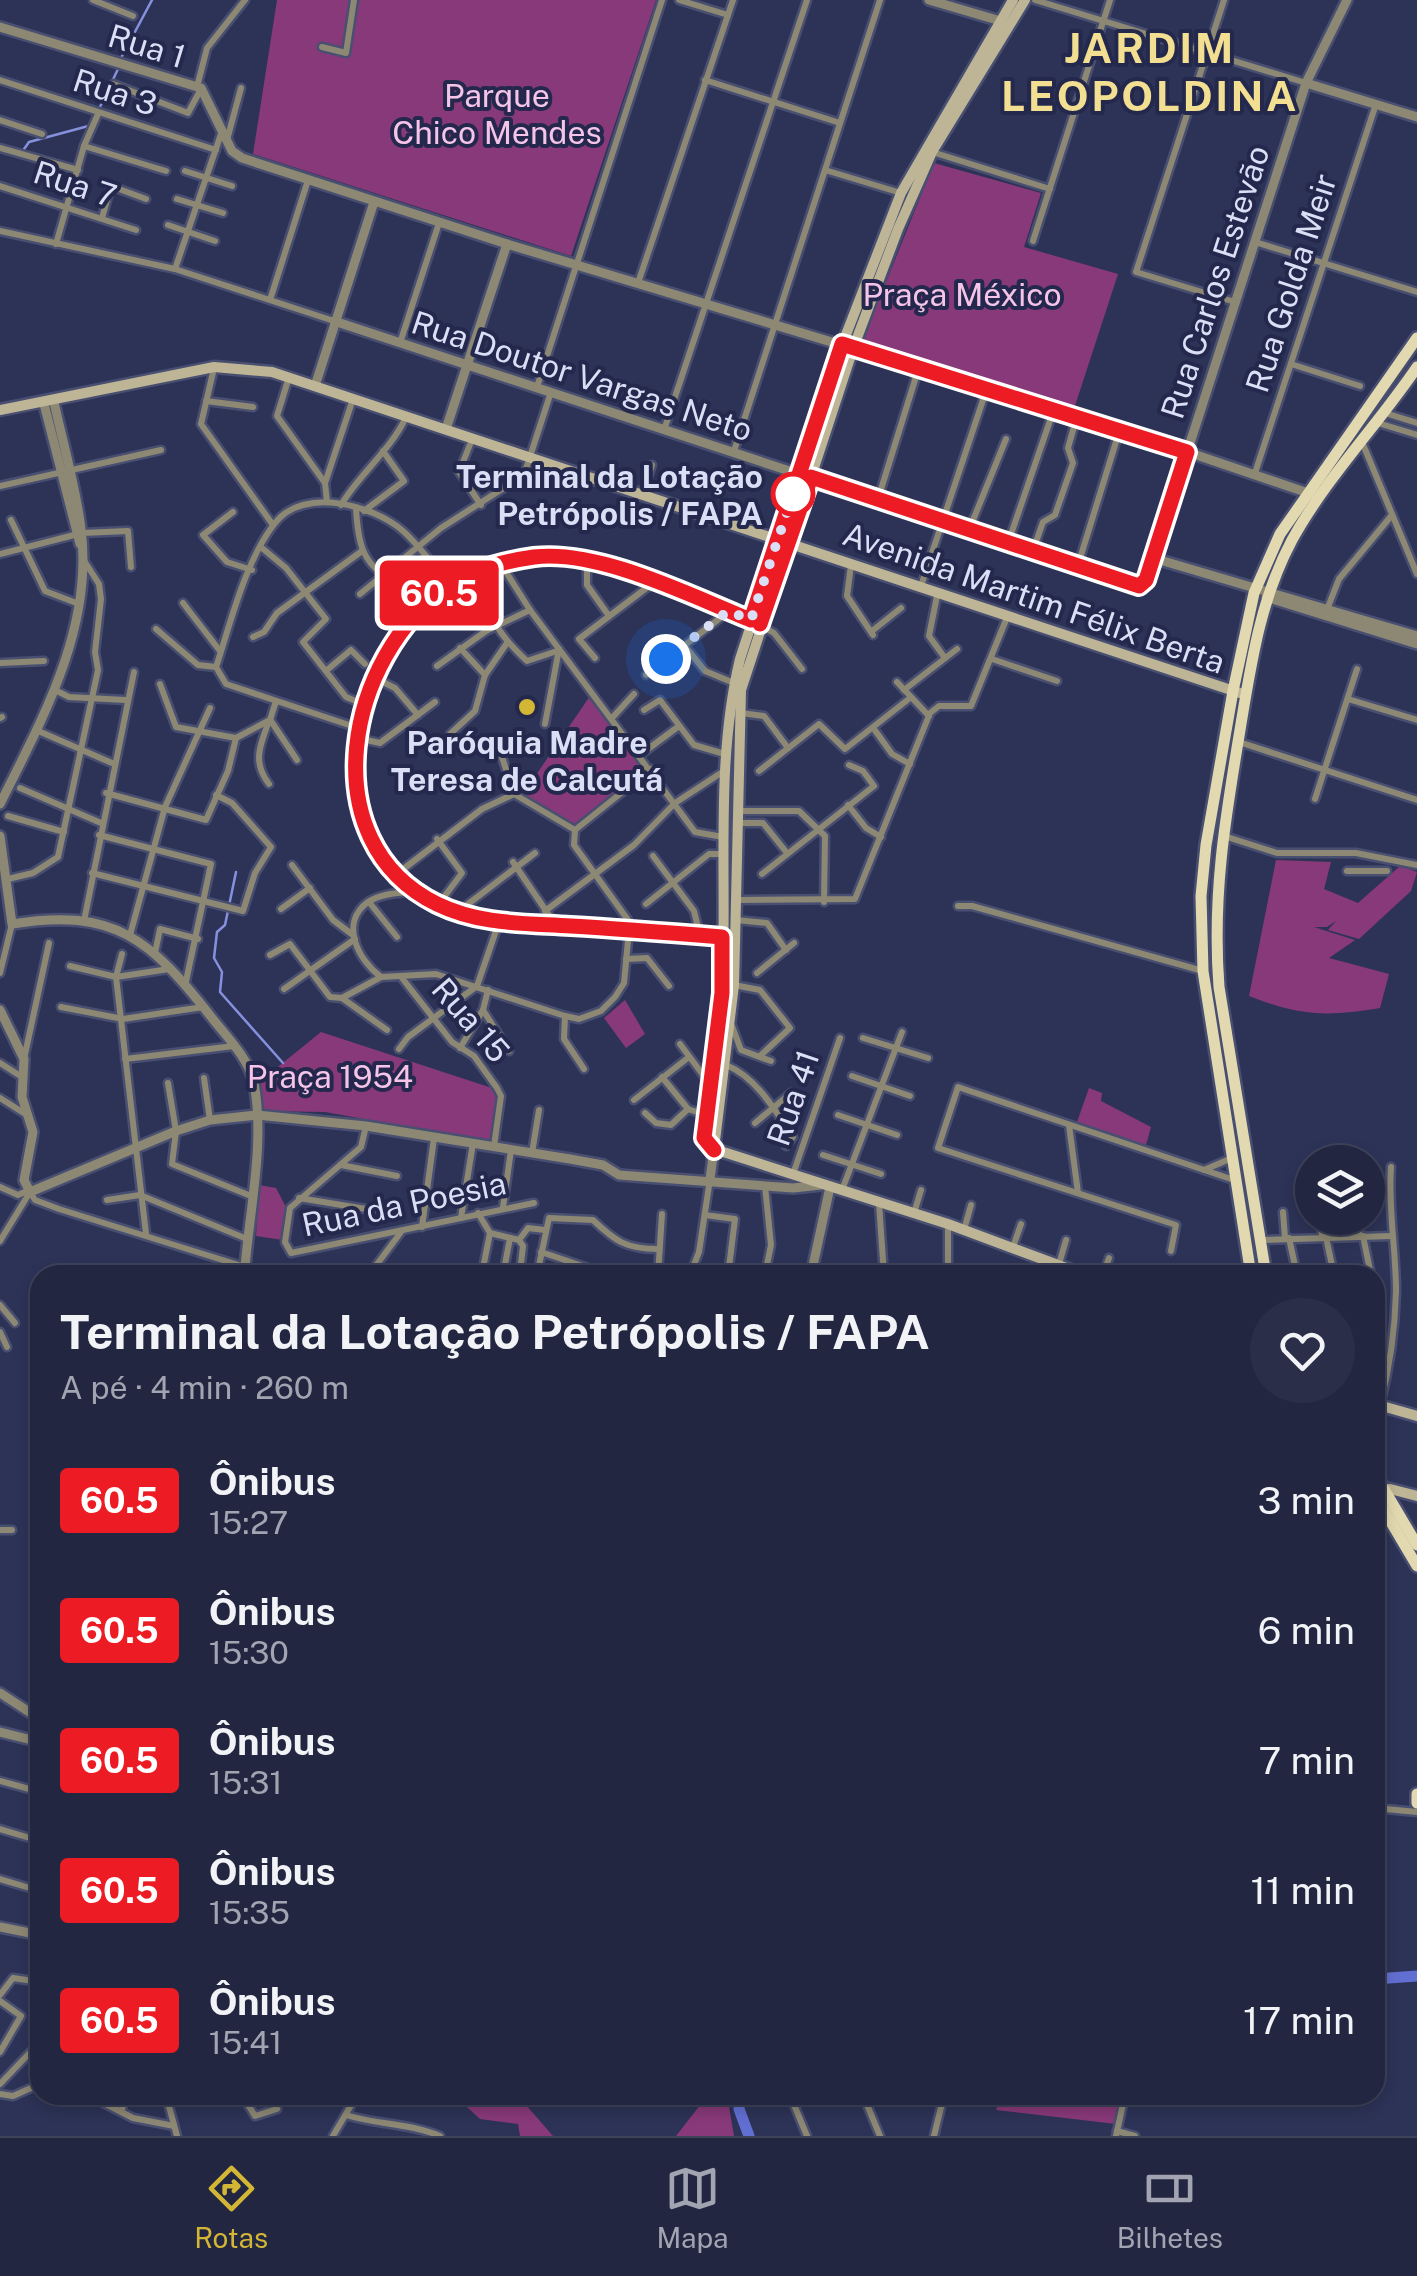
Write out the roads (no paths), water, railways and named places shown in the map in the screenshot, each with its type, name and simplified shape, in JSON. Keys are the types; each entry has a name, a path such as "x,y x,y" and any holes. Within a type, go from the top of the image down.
{"main road":[{"path":"1006,23 1013,0"},
{"path":"1025,0 1006,23 900,193 734,683 728,770 739,817 735,920 728,937 705,1142 714,1150 948,1224 1059,1264"},
{"path":"848,345 928,150"},
{"path":"1314,495 1417,338"},
{"name":"Avenida Martim Félix Berta","path":"0,410 214,367 289,377 1246,694"},
{"path":"1249,1265 1202,971 1200,896 1232,691 1280,534 1362,441 1417,367"},
{"path":"1261,592 1215,896 1219,988 1264,1265"},
{"path":"714,1150 734,985 724,837 733,794 739,713 756,622"},
{"path":"726,814 732,808 739,817"},
{"path":"1385,1406 1417,1416"},
{"path":"1385,1495 1417,1496"},
{"path":"1385,1504 1417,1545"},
{"path":"1385,1508 1417,1566"},
{"path":"1417,1794 1417,1803"}],"street":[{"path":"92,0 134,16"},
{"path":"112,84 188,112 199,88 206,48 245,0"},
{"path":"322,47 346,53 354,0"},
{"path":"536,386 662,0"},
{"path":"680,0 728,15"},
{"path":"638,284 733,0"},
{"path":"665,427 807,0"},
{"path":"734,451 880,0"},
{"path":"929,0 1006,23"},
{"path":"1035,0 1417,117"},
{"path":"1033,241 1110,0"},
{"path":"1224,0 1136,272 1235,302"},
{"name":"Rua Carlos Estevão","path":"1142,584 1306,84 1347,0"},
{"name":"Rua 1","path":"0,28 199,88 242,158 308,180"},
{"name":"Rua 3","path":"0,80 216,150"},
{"path":"706,80 840,123"},
{"path":"175,269 241,88"},
{"name":"Rua Golda Meir","path":"1254,477 1376,104"},
{"path":"56,244 84,146 98,114"},
{"path":"0,120 42,134"},
{"path":"84,146 166,171"},
{"path":"0,148 78,170"},
{"path":"928,150 1050,189"},
{"path":"825,170 900,193"},
{"path":"185,171 232,186"},
{"path":"270,300 308,180 1120,429 1314,495"},
{"name":"Rua 7","path":"0,186 136,230"},
{"path":"102,218 111,186 146,199"},
{"path":"177,198 222,213"},
{"path":"315,386 374,202"},
{"path":"400,344 439,223"},
{"path":"168,225 214,241"},
{"name":"Rua Doutor Vargas Neto","path":"0,231 175,269 1142,584"},
{"path":"1254,242 1417,292"},
{"path":"446,429 507,244"},
{"path":"1290,364 1360,386"},
{"path":"214,367 201,424 274,524"},
{"path":"878,499 918,367"},
{"path":"289,377 277,416 325,483"},
{"path":"921,586 988,388"},
{"path":"360,594 388,578 418,547 524,475 552,391"},
{"path":"327,502 325,483 354,399"},
{"path":"206,401 253,407"},
{"path":"0,804 54,690 80,604 82,546 49,403"},
{"path":"1008,543 1054,409"},
{"path":"1037,540 1043,522 1055,515 1073,463 1068,448 1077,416"},
{"path":"341,505 358,476 397,437 406,417"},
{"path":"1380,417 1417,423"},
{"path":"1380,417 1417,435"},
{"path":"1078,565 1120,429"},
{"path":"472,437 459,472 481,505"},
{"path":"969,530 1006,439"},
{"path":"1362,441 1417,574"},
{"path":"0,486 162,450"},
{"path":"360,510 404,481 383,450"},
{"path":"643,492 652,465"},
{"path":"358,728 226,684 216,667 252,570 274,524 302,506 327,502 360,510 402,530 449,584"},
{"path":"360,510 362,551 388,578"},
{"path":"233,512 203,535 222,558 252,570"},
{"path":"1326,612 1339,579 1392,515"},
{"path":"11,520 45,591 80,604"},
{"path":"0,554 78,534 128,531 130,568"},
{"path":"262,548 326,620 302,639 346,697 363,704"},
{"path":"253,637 264,632 278,612 362,551"},
{"path":"728,937 500,922 438,905 416,891 381,855 362,809 354,770 363,704 392,642 449,584 480,570 537,557 586,562 654,582 756,622 774,633 802,669"},
{"path":"1153,558 1417,644"},
{"path":"8,879 53,863 71,810 94,695 102,599 99,584 82,559"},
{"path":"586,562 586,584 609,616"},
{"path":"501,564 558,650 651,768 697,834 724,837"},
{"path":"852,564 847,596 872,633 901,608"},
{"path":"480,570 495,628 507,642 527,662 558,650"},
{"path":"595,658 579,639 654,582"},
{"path":"938,592 929,636 945,658"},
{"path":"183,604 220,652"},
{"path":"437,666 460,648 530,610"},
{"path":"646,676 728,611"},
{"path":"1326,612 1417,636"},
{"path":"736,900 855,900 929,716 935,707 972,706 1008,615"},
{"path":"156,629 198,665 216,667"},
{"path":"450,734 475,710 485,676 507,642"},
{"path":"684,644 704,671 734,683"},
{"path":"460,648 485,676"},
{"path":"904,690 957,649"},
{"path":"325,668 351,650 365,664"},
{"path":"546,724 558,650"},
{"path":"992,658 1057,681"},
{"path":"0,662 44,662"},
{"path":"1315,799 1357,669"},
{"path":"84,921 112,763 134,672"},
{"path":"376,678 395,688 418,715"},
{"path":"897,682 929,716"},
{"path":"160,684 176,727 236,738 270,720"},
{"path":"54,690 70,697 94,695 125,700"},
{"path":"612,718 634,694"},
{"path":"759,771 819,724 843,750 910,698"},
{"path":"1348,699 1417,720"},
{"path":"269,784 259,768 258,748 276,700"},
{"path":"644,710 660,700 700,749 729,755"},
{"path":"357,738 380,742 435,702"},
{"path":"130,935 165,807 210,708"},
{"path":"739,713 764,716 788,748"},
{"path":"270,720 297,760"},
{"path":"640,754 680,726"},
{"path":"874,729 892,754 910,764"},
{"path":"35,730 112,763"},
{"path":"106,793 206,820 228,771 236,738"},
{"path":"1238,742 1417,800"},
{"path":"502,757 514,794 574,830"},
{"path":"762,874 876,784 850,765"},
{"path":"574,830 651,768"},
{"path":"545,910 634,845 675,804 728,770"},
{"path":"20,788 101,823"},
{"path":"398,874 482,808 514,794"},
{"path":"92,873 243,912 255,873 272,850 232,803 216,795"},
{"path":"848,805 866,828 881,837"},
{"path":"739,817 798,810 826,838 824,902"},
{"path":"8,816 65,832"},
{"path":"739,817 763,823 787,853"},
{"path":"270,955 290,944 330,998 342,998 381,977 436,974 565,1016 579,1019 601,1011 624,984 628,920 574,845 574,830"},
{"path":"99,834 210,862 206,903 185,986"},
{"path":"0,836 12,924 0,972"},
{"path":"1222,836 1277,853 1356,853 1417,865"},
{"path":"438,840 462,873 438,905"},
{"path":"458,912 514,865 535,853"},
{"path":"646,904 709,854 724,854"},
{"path":"653,856 694,911 700,935"},
{"path":"292,865 333,920 354,938 367,966 381,977"},
{"path":"514,865 555,925"},
{"path":"1347,870 1387,871"},
{"path":"281,909 310,888"},
{"path":"284,989 354,938 357,914 369,902 416,891"},
{"path":"369,902 397,937"},
{"path":"958,906 972,906 1202,971"},
{"path":"12,924 62,916 130,935 155,953 234,1046 252,1076 257,1115 245,1265"},
{"path":"735,920 766,922 786,950"},
{"path":"400,1049 408,1036 477,986 500,922"},
{"path":"155,953 160,930 198,940"},
{"path":"0,1241 29,1192 32,1118 22,1096 24,1058 49,943"},
{"path":"757,974 794,943"},
{"path":"122,954 116,977 146,1234"},
{"path":"626,959 647,958 670,986"},
{"path":"70,966 116,977 168,969"},
{"name":"Rua 15","path":"402,978 460,1048 474,1056 501,1096 494,1146"},
{"path":"734,985 760,990 785,1020 789,1032 760,1056"},
{"path":"460,1048 482,1010 488,990"},
{"path":"342,998 387,1030"},
{"path":"61,1007 123,1019 203,1007"},
{"path":"0,1010 24,1058"},
{"path":"482,1010 509,1050"},
{"path":"565,1016 564,1039 584,1069"},
{"path":"731,1023 738,1046 771,1061"},
{"path":"815,1265 831,1188 851,1164 902,1032"},
{"name":"Rua 41","path":"792,1175 840,1038"},
{"path":"863,1038 928,1058"},
{"path":"680,1044 710,1085"},
{"path":"125,1059 234,1046"},
{"path":"634,1100 665,1080 690,1057"},
{"path":"0,1063 23,1078"},
{"path":"726,1065 744,1072 794,1137 786,1146"},
{"path":"852,1076 910,1096"},
{"path":"204,1078 210,1120"},
{"path":"665,1080 688,1109 706,1115"},
{"path":"168,1084 176,1132 172,1164 251,1196"},
{"path":"1170,1251 1178,1227 938,1148 958,1087 1236,1180"},
{"path":"755,1123 791,1093"},
{"path":"0,1098 32,1118"},
{"path":"645,1113 656,1124 672,1125 688,1109"},
{"path":"532,1153 539,1110"},
{"path":"0,1187 18,1195 29,1192 133,1146 210,1120 257,1115 366,1126 494,1146 598,1164 619,1175 831,1188"},
{"path":"838,1115 897,1135"},
{"path":"1068,1125 1078,1194"},
{"path":"299,1198 361,1147 366,1126"},
{"path":"422,1227 434,1138"},
{"path":"461,1218 472,1143"},
{"path":"503,1207 511,1150"},
{"path":"694,1265 700,1252 714,1150"},
{"path":"823,1154 881,1174"},
{"path":"1202,1170 1232,1158"},
{"path":"342,1166 397,1176"},
{"path":"1385,1382 1393,1356 1396,1287 1391,1167"},
{"path":"765,1185 771,1246 767,1265"},
{"path":"914,1213 920,1190"},
{"path":"29,1192 34,1200 239,1265"},
{"path":"107,1200 140,1194 247,1239"},
{"path":"299,1198 372,1210"},
{"name":"Rua da Poesia","path":"299,1198 290,1208 287,1250 296,1255 534,1202"},
{"path":"880,1204 883,1265"},
{"path":"964,1230 971,1205"},
{"path":"1284,1212 1294,1265"},
{"path":"478,1213 490,1233 484,1265"},
{"path":"658,1265 662,1214"},
{"path":"705,1215 734,1216 729,1265"},
{"path":"539,1265 549,1218 593,1220 616,1242 632,1249 658,1250"},
{"path":"948,1224 948,1265"},
{"path":"1013,1247 1021,1224"},
{"path":"506,1265 514,1239 526,1228 545,1230"},
{"path":"376,1265 402,1230"},
{"path":"490,1233 514,1239 523,1246 521,1265"},
{"path":"1324,1235 1331,1265"},
{"path":"1361,1236 1368,1265"},
{"path":"1260,1240 1391,1236"},
{"path":"1059,1264 1066,1240"},
{"path":"541,1252 579,1265"},
{"path":"1107,1265 1109,1258"},
{"path":"0,1305 15,1323"},
{"path":"0,1332 7,1347"},
{"path":"0,1530 12,1530"},
{"path":"1,1696 30,1712"},
{"path":"0,1732 30,1740"},
{"path":"0,1781 30,1789"},
{"path":"1385,1809 1417,1812"},
{"path":"0,1829 30,1837"},
{"path":"0,1879 30,1888"},
{"path":"0,1927 30,1933"},
{"path":"0,2052 21,2016 0,1998 13,1978 30,1981"},
{"path":"0,2084 30,2052"},
{"path":"0,2094 13,2096 30,2088"},
{"path":"111,2105 133,2118 174,2126"},
{"path":"122,2110 123,2105"},
{"path":"169,2105 177,2136"},
{"path":"248,2105 255,2116 277,2109"},
{"path":"334,2136 352,2105"},
{"path":"794,2105 808,2136"},
{"path":"868,2105 880,2136"},
{"path":"934,2136 942,2105"},
{"path":"1123,2105 1117,2134 1135,2136"},
{"path":"346,2115 376,2124 412,2125 440,2136"}],"waterway":[{"path":"121,58 152,0"},
{"path":"99,109 118,69"},
{"path":"22,152 29,142 92,125"},
{"path":"236,872 225,925 217,932 214,958 222,972 220,992 283,1063"},
{"path":"1385,1978 1417,1976"},
{"path":"739,2105 749,2136"}],"place":[{"name":"Terminal da Lotação Petrópolis / FAPA","path":"793,494"},
{"name":"Paróquia Madre Teresa de Calcutá","path":"527,707"}],"district":[{"name":"JARDIM LEOPOLDINA","path":"1150,71"}],"park label":[{"name":"Parque Chico Mendes","path":"497,114"},
{"name":"Praça México","path":"962,294"},
{"name":"Praça 1954","path":"330,1076"}]}
